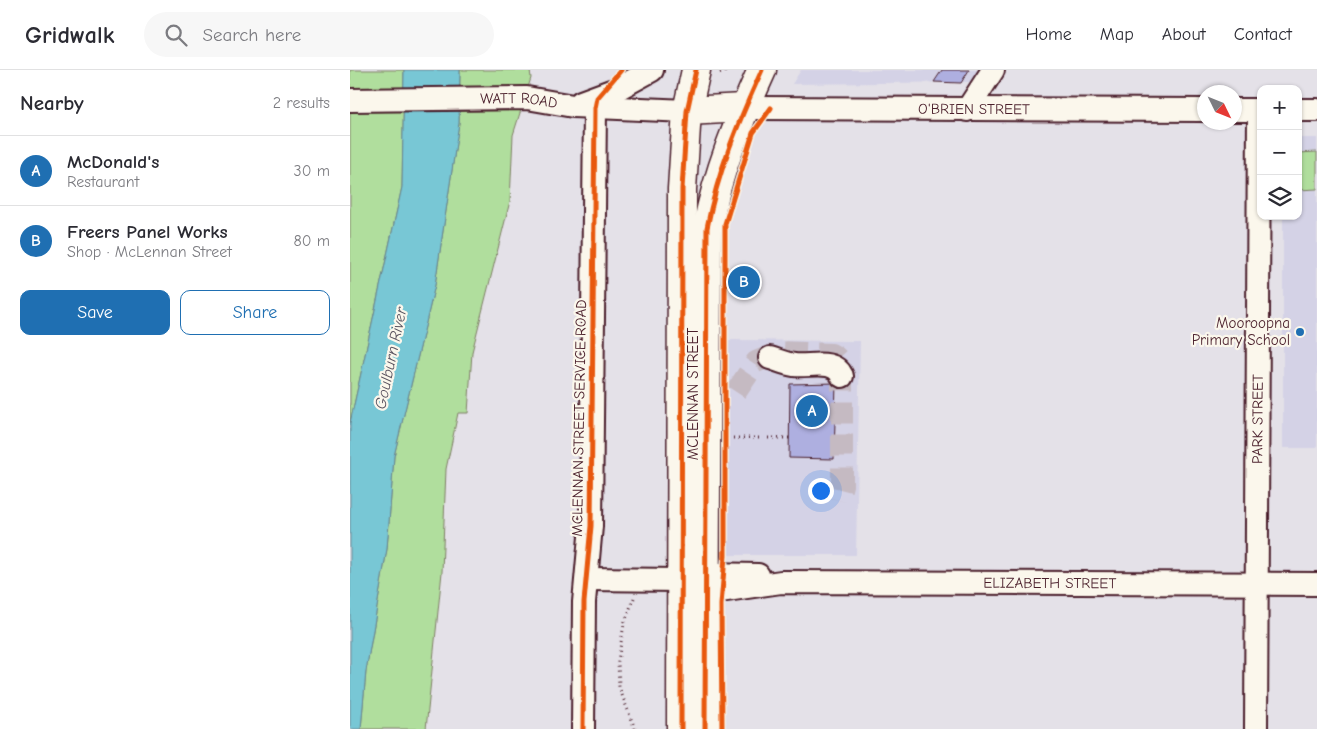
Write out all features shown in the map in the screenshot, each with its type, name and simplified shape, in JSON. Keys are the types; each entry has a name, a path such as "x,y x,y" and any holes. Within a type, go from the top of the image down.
{"highway":[{"name":"MCLENNAN STREET","path":"681,729 693,577 707,228 718,177 743,108 762,70"},
{"name":"MCLENNAN STREET","path":"705,729 705,613 693,577 682,188 687,111 708,72"},
{"path":"687,111 743,108"}],"street":[{"path":"565,105 596,98 652,70"},
{"path":"967,110 993,70"},
{"name":"WATT ROAD","path":"350,100 523,98 595,108 687,111"},
{"name":"MCLENNAN STREET SERVICE ROAD","path":"583,729 583,640 590,546 593,434 595,108"},
{"name":"O'BRIEN STREET","path":"743,108 1197,110"},
{"path":"1242,110 1257,110"},
{"name":"PARK STREET","path":"1256,729 1260,130"},
{"path":"770,358 793,365 830,365 838,370 842,376"},
{"name":"ELIZABETH STREET","path":"587,579 634,580 755,574 781,582"},
{"name":"ELIZABETH STREET","path":"705,613 711,598 720,591 781,582 1317,584"}],"path":[{"path":"708,72 727,70"},
{"path":"725,429 725,448"},
{"path":"725,438 790,438"},
{"path":"634,580 634,603 624,624 618,661 619,687 635,729"}],"shaded area":[{"path":"801,70 984,70 976,82 792,84"},
{"name":"Mooroopna Primary School","path":"1302,138 1317,138 1317,448 1283,448 1283,220 1302,220"},
{"path":"728,340 860,341 856,555 727,555"}],"green space":[{"path":"350,70 404,70 404,81 402,187 350,423"},
{"path":"460,70 530,70 531,78 513,135 510,201 472,352 468,413 458,413 446,469 442,572 426,729 361,729 366,671 387,549 394,456 435,285 459,123"},
{"path":"1317,152 1317,189 1302,190 1302,153"}],"water":[{"name":"Goulburn River","path":"404,70 460,70 459,123 435,285 394,456 387,549 366,671 361,729 350,729 350,423 402,187"}],"building":[{"path":"942,70 969,70 961,83 934,82"},
{"path":"836,383 834,459 789,458 790,384"}],"tunnel":[{"path":"736,392 756,362 780,352 831,354 839,360 842,376 842,485 838,500"}],"cycle path":[{"path":"583,729 584,602 591,526 595,108 597,98 621,70"},
{"path":"681,729 682,189 687,111 696,70"},
{"path":"705,729 707,228 723,166 762,70"},
{"path":"722,729 721,605 725,556 725,224 753,133 771,108"}],"place":[{"name":"Freers Panel Works","path":"744,282"},
{"name":"Mooroopna Primary School","path":"1300,332"},
{"name":"McDonald's","path":"812,411"}]}
